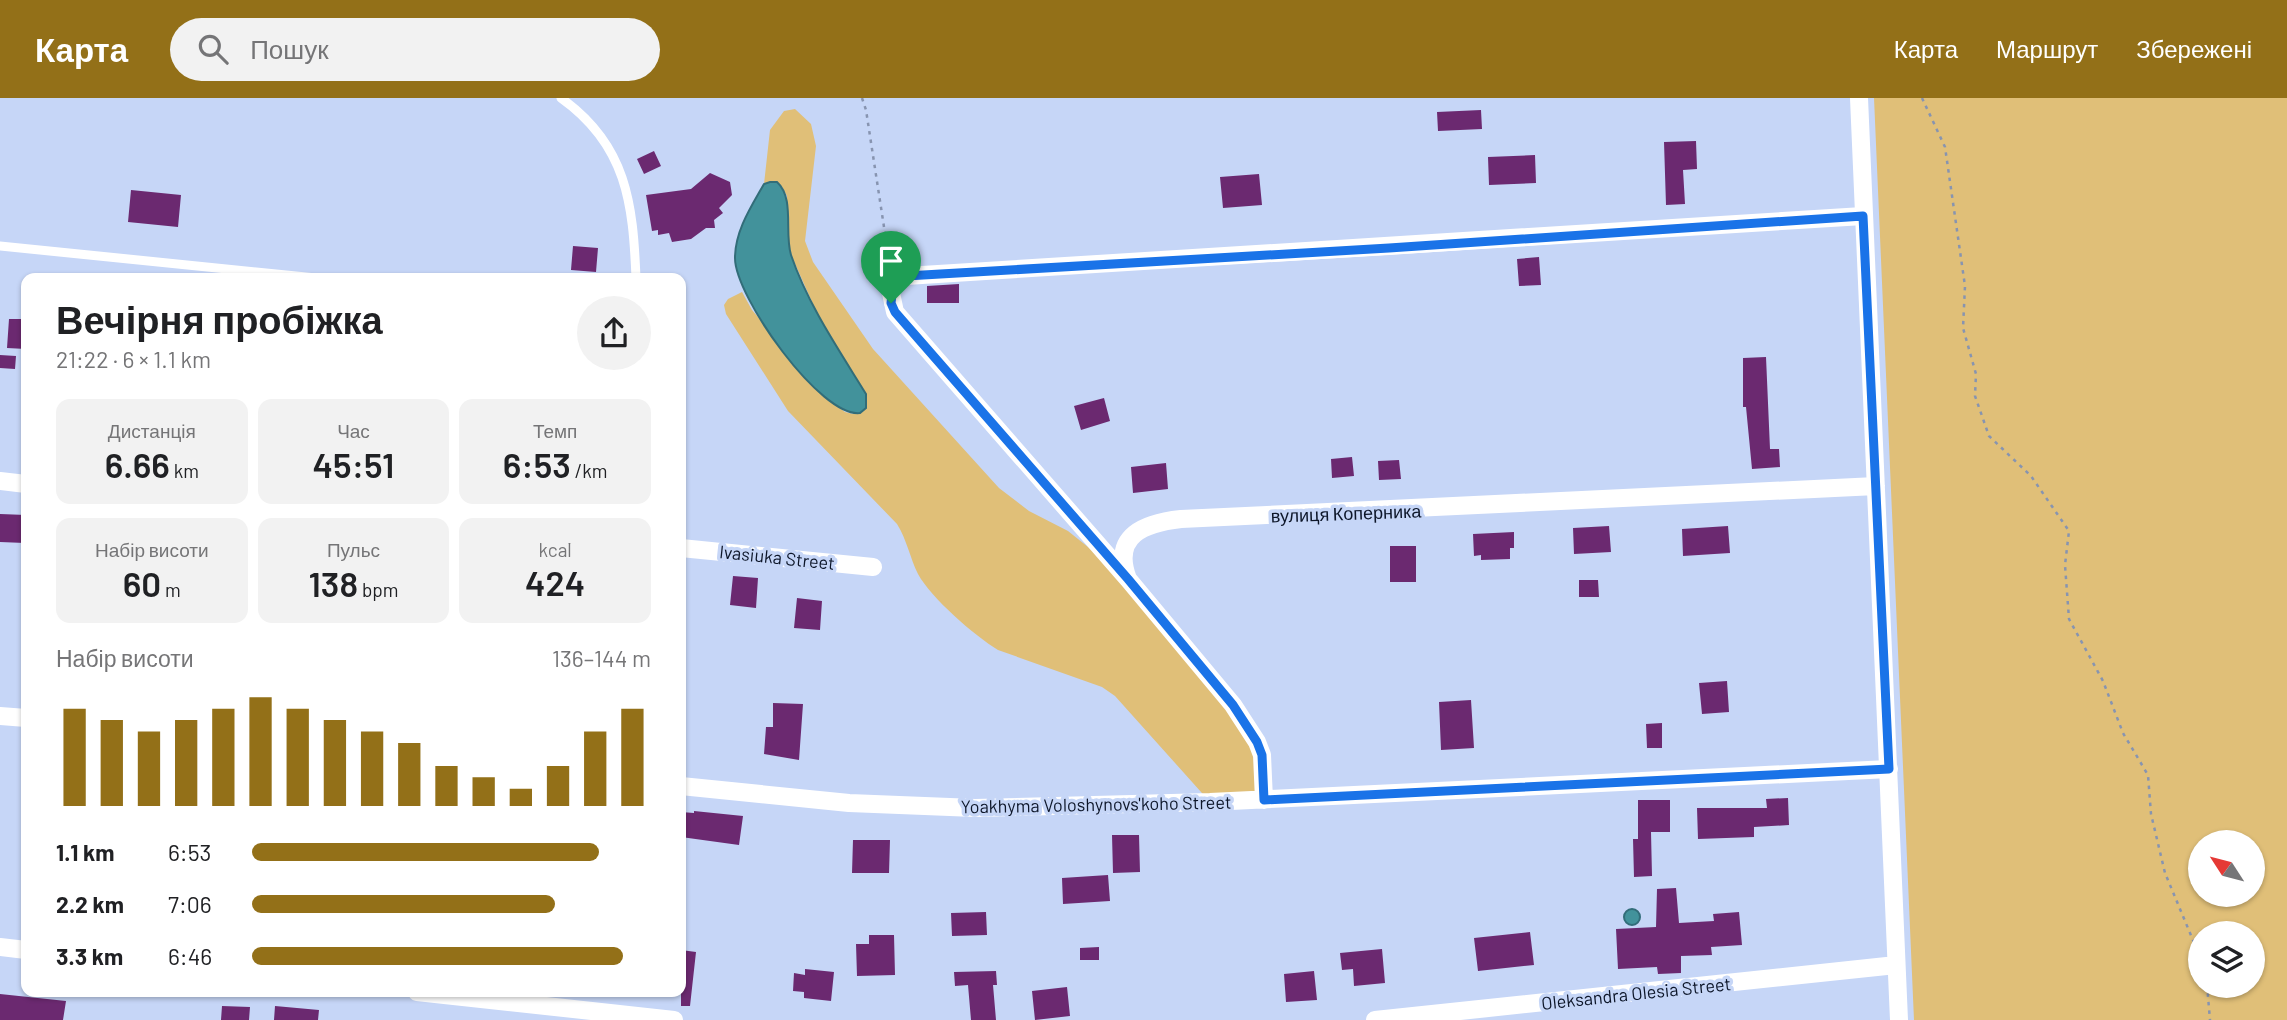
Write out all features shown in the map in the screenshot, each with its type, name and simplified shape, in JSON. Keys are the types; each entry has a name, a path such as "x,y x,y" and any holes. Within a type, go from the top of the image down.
{"street":[{"path":"1859,98 1899,1020"},
{"path":"1264,800 1262,755 1257,742 1233,705 1128,579 895,312 891,303 893,286 906,276 1389,248 1863,216"},
{"path":"0,481 21,483"},
{"name":"вулиця Коперника","path":"1128,579 1123,561 1128,542 1145,527 1163,521 1876,486"},
{"name":"Ivasiuka Street","path":"686,548 873,566"},
{"path":"0,716 21,718"},
{"name":"Yoakhyma Voloshynovs'koho Street","path":"686,786 909,807 1264,800 1889,769"},
{"path":"0,947 21,949"},
{"name":"Oleksandra Olesia Street","path":"1375,1020 1896,965"},
{"path":"463,997 674,1020"}],"lane":[{"path":"561,98 582,114 603,137 626,186 634,218 636,273"},
{"path":"0,246 267,273"}],"path":[{"path":"862,98 893,286"},
{"path":"1922,98 1945,147 1965,286 1963,328 1976,374 1975,396 1989,436 2031,476 2069,531 2065,565 2069,619 2103,681 2123,733 2148,775 2151,814 2165,873 2188,928"},
{"path":"2208,998 2210,1020"}],"shaded area":[{"path":"1874,98 2287,98 2287,1020 1914,1020"},
{"path":"795,109 811,124 816,146 805,241 813,262 873,349 999,488 1029,511 1068,531 1128,579 1257,742 1264,800 1210,802 1115,696 1102,687 998,650 978,636 924,584 897,524 788,411 726,314 724,305 728,299 742,292 752,310 829,400 845,412 853,414 816,311 792,257 787,238 787,196 782,187 770,182 764,184 770,130 784,111"},
{"path":"777,182 786,197 789,246 806,292 866,394 866,408 860,413 843,409 803,376 764,326 739,276 735,258 738,238 749,210 764,184"},
{"path":"1629,909 1635,909 1640,917 1638,923 1629,925 1624,920 1624,914"}],"building":[{"path":"1481,110 1482,129 1438,131 1437,112"},
{"path":"1696,141 1697,169 1683,170 1685,204 1666,205 1664,142"},
{"path":"654,151 661,166 644,174 637,159"},
{"path":"1535,155 1536,183 1489,185 1488,157"},
{"path":"710,173 730,182 732,195 719,208 723,213 714,220 715,228 706,228 691,239 672,242 669,233 658,235 658,230 652,231 646,195 691,189"},
{"path":"1259,174 1262,205 1223,208 1220,177"},
{"path":"131,190 181,195 178,227 128,222"},
{"path":"573,246 598,248 596,272 571,270"},
{"path":"1539,257 1541,285 1519,286 1517,259"},
{"path":"959,284 959,303 927,303 927,286"},
{"path":"9,319 21,319 21,349 7,348"},
{"path":"0,355 16,356 15,369 0,368"},
{"path":"1766,357 1770,449 1779,449 1780,467 1752,469 1746,407 1743,407 1743,358"},
{"path":"1104,398 1110,421 1081,430 1074,406"},
{"path":"1352,457 1354,476 1332,478 1331,459"},
{"path":"1399,460 1401,479 1379,480 1378,461"},
{"path":"1166,463 1168,489 1133,493 1131,467"},
{"path":"0,514 21,515 21,543 0,542"},
{"path":"1609,526 1611,552 1574,554 1573,528"},
{"path":"1728,526 1730,553 1683,556 1682,529"},
{"path":"1514,532 1514,548 1510,548 1510,559 1481,560 1481,555 1474,556 1473,534"},
{"path":"1390,546 1416,546 1416,582 1390,582"},
{"path":"733,576 758,578 756,608 730,605"},
{"path":"1579,580 1598,580 1599,597 1579,597"},
{"path":"797,598 822,601 820,630 794,628"},
{"path":"1727,681 1729,712 1702,714 1699,683"},
{"path":"1471,700 1474,748 1441,750 1439,702"},
{"path":"773,703 803,704 799,760 764,754 766,727 773,727"},
{"path":"1662,723 1662,748 1647,748 1646,724"},
{"path":"1788,798 1789,825 1754,827 1754,837 1698,839 1697,808 1767,808 1766,799"},
{"path":"1638,800 1670,800 1670,832 1651,832 1652,876 1634,877 1633,839 1638,839"},
{"path":"686,812 743,816 739,845 686,838"},
{"path":"1112,835 1139,835 1140,872 1113,873"},
{"path":"853,840 890,840 889,873 852,873"},
{"path":"1108,875 1110,901 1063,904 1062,878"},
{"path":"1676,888 1679,923 1714,921 1713,914 1739,912 1742,945 1711,947 1712,955 1681,956 1681,973 1658,974 1657,967 1618,969 1616,929 1656,927 1657,889"},
{"path":"986,912 987,935 952,936 951,913"},
{"path":"1530,932 1534,965 1478,971 1474,938"},
{"path":"869,935 894,935 895,975 857,976 856,944 869,944"},
{"path":"1099,947 1099,960 1080,960 1080,948"},
{"path":"1382,949 1385,983 1354,986 1353,969 1342,970 1340,953"},
{"path":"686,951 696,952 690,1006 681,1006 681,997 686,997"},
{"path":"805,969 834,972 831,1001 804,998 804,992 793,991 794,973 805,975"},
{"path":"996,971 997,985 993,985 996,1020 971,1020 968,985 955,986 954,972"},
{"path":"1314,971 1317,1000 1286,1002 1284,974"},
{"path":"1067,987 1070,1016 1035,1020 1032,991"},
{"path":"0,994 66,1001 63,1020 0,1020"},
{"path":"222,1006 250,1007 249,1020 221,1020"},
{"path":"275,1006 319,1010 318,1020 274,1020"}],"route":[{"path":"1863,216 1889,769 1264,800 1262,755 1257,742 1233,705 1128,579 895,312 891,303 893,286 906,276 1389,248 1863,216"}]}
